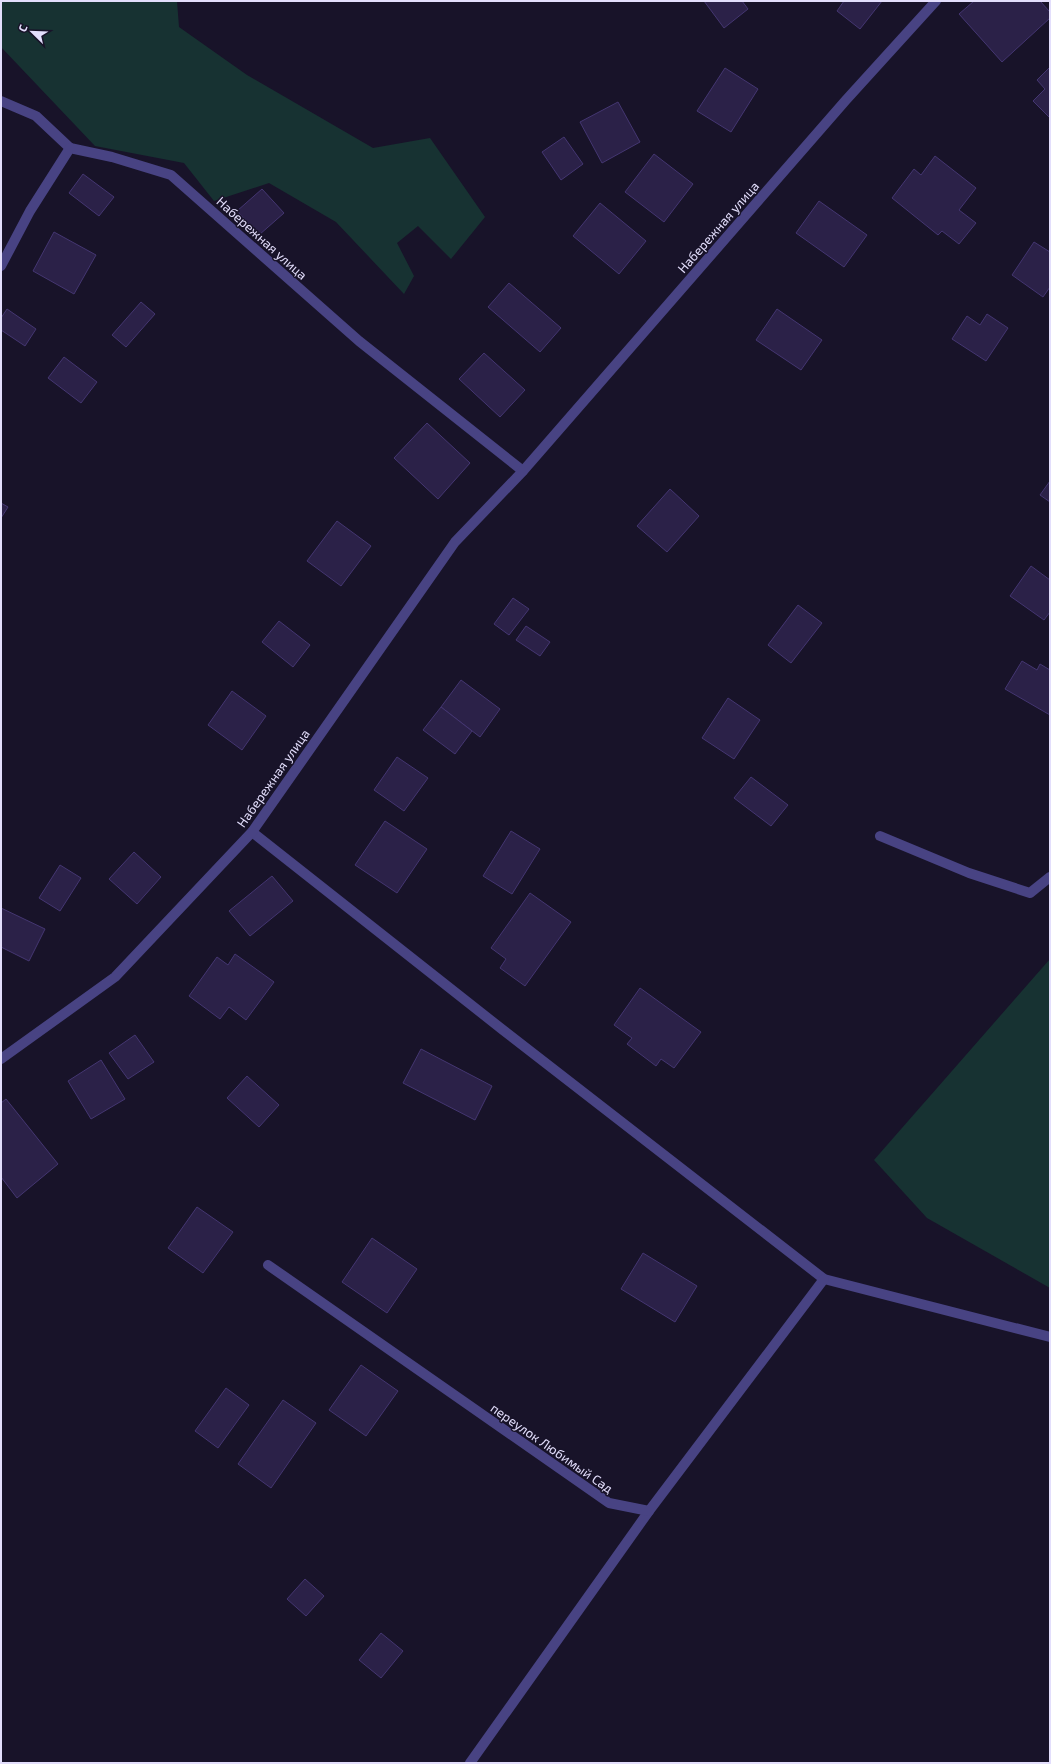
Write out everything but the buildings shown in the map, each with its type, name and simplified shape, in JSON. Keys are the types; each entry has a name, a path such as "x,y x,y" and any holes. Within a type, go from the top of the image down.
{"street":[{"name":"Набережная улица","path":"1,1060 115,977 252,832 455,542 523,471 846,100 936,1"},
{"path":"1,101 36,116 70,148 30,211 1,266"},
{"name":"Набережная улица","path":"70,148 112,157 171,175 359,341 523,471"},
{"path":"252,832 503,1030 824,1279 1050,1337"},
{"path":"880,836 968,873 1030,892 1050,877"},
{"name":"переулок Любимый Сад","path":"268,1265 608,1503 649,1512"},
{"path":"470,1763 649,1512 824,1279"}],"green space":[{"path":"1,1 177,1 179,27 247,75 373,148 430,138 485,217 451,259 418,226 397,243 414,276 404,294 336,222 269,183 214,201 184,163 95,146 1,47"},
{"path":"1050,959 1050,1288 927,1218 874,1160"}]}
